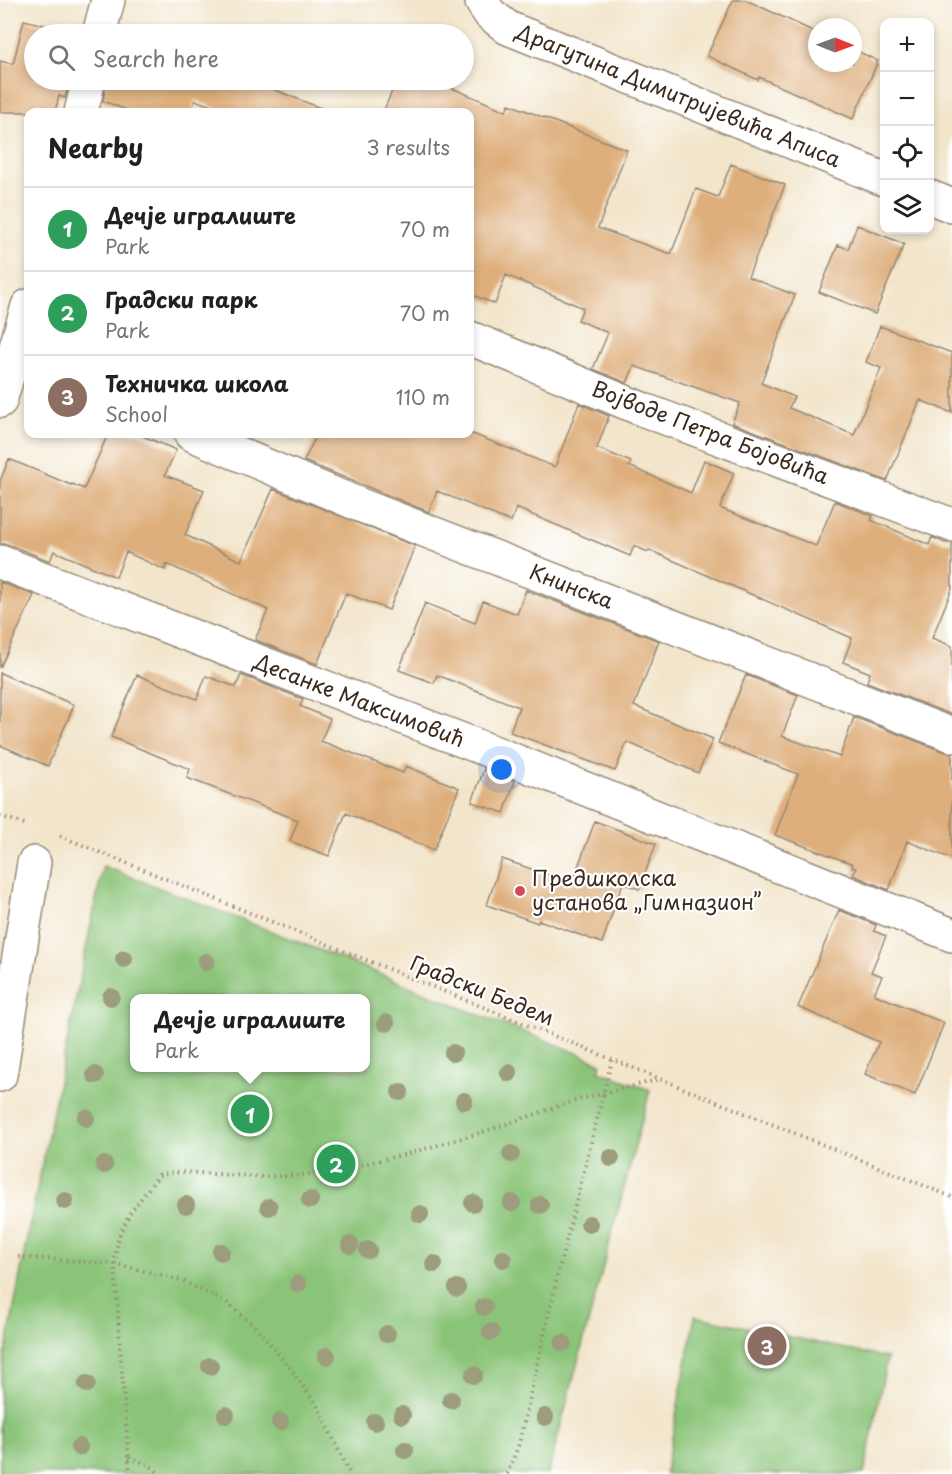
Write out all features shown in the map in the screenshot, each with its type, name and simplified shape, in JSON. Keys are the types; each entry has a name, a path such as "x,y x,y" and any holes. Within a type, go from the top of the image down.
{"street":[{"path":"102,24 108,0"},
{"name":"Драгутина Димитријевића Аписа","path":"483,0 490,14 508,28 880,177"},
{"path":"82,108 86,90"},
{"path":"934,199 952,206"},
{"path":"0,401 21,362 24,338"},
{"name":"Војводе Петра Бојовића","path":"474,340 644,410 952,525"},
{"name":"Книнска","path":"201,438 360,505 952,735"},
{"name":"Десанке Максимовић","path":"0,561 498,754 952,935"},
{"path":"0,1075 34,863"}],"path":[{"path":"0,816 33,826"},
{"name":"Градски Бедем","path":"55,834 952,1197"},
{"path":"507,1474 519,1444 552,1295 612,1060"},
{"path":"130,1474 115,1264 118,1238 130,1213 159,1175 182,1172 263,1177 304,1175 347,1168 407,1154 577,1100 659,1079"},
{"path":"18,1257 115,1264 181,1280 227,1303 259,1330 294,1372 317,1405 350,1474"},
{"path":"129,1458 148,1464 160,1474"}],"green space":[{"path":"103,866 553,1043 601,1063 599,1071 650,1090 548,1474 0,1474 0,1383 27,1238"},
{"path":"695,1316 887,1358 864,1474 665,1474"}],"building":[{"path":"733,0 746,0 808,29 808,72 862,72 862,53 878,61 853,119 759,77 758,80 707,56"},
{"path":"24,20 40,24 24,24 24,90 67,90 65,98 59,96 56,108 24,108 24,112 0,112 0,61 13,64"},
{"path":"105,90 275,90 320,108 216,108 195,100 192,108 121,108 103,101"},
{"path":"393,90 457,90 506,111 509,104 627,150 598,228 671,254 696,189 718,197 731,164 785,185 748,277 795,295 761,383 794,397 789,408 854,435 881,368 866,362 880,326 952,353 952,413 920,400 887,481 732,423 740,403 634,366 627,383 593,369 608,333 578,320 583,308 506,275 495,304 474,296 474,108 385,108"},
{"path":"857,225 904,244 875,314 819,292 838,245 848,249"},
{"path":"579,403 609,416 597,448 631,462 629,466 691,493 704,460 734,473 720,508 816,546 835,501 873,516 871,520 929,545 932,537 945,543 952,543 952,589 932,638 952,646 952,715 867,682 870,673 843,662 852,638 649,550 648,552 634,546 630,556 516,508 511,522 437,491 429,512 304,461 315,438 474,438 474,434 555,467"},
{"path":"106,438 148,438 176,450 165,475 204,490 185,535 241,561 273,489 415,546 389,610 346,593 317,664 255,640 268,610 167,564 165,570 126,552 116,577 54,551 50,561 7,544 0,544 0,481 9,459 84,489"},
{"path":"0,582 34,595 0,668"},
{"path":"526,590 659,641 634,706 713,739 698,773 627,742 615,771 510,732 519,707 437,675 434,683 399,670 425,603 475,623 483,601 517,614"},
{"path":"0,673 74,705 48,766 0,745"},
{"path":"137,675 197,699 206,676 236,687 241,675 303,699 300,706 330,719 321,741 403,773 406,766 459,788 434,850 346,813 329,856 290,841 298,820 187,778 190,769 111,737"},
{"path":"746,675 798,695 782,736 840,757 854,717 952,753 952,859 907,841 889,890 853,875 856,868 852,867 853,864 775,835 798,774 718,743"},
{"path":"484,769 515,781 504,813 472,802"},
{"path":"595,821 656,844 639,889 623,883 602,943 539,920 538,923 487,905 502,859 572,883"},
{"path":"839,910 876,925 874,931 886,936 871,972 882,976 874,994 944,1023 915,1095 865,1074 879,1042 798,1007"}],"place":[{"name":"Предшколска установа „Гимназион”","path":"520,891"},
{"name":"Дечје игралиште","path":"250,1114"},
{"name":"Градски парк","path":"336,1164"},
{"name":"Техничка школа","path":"767,1346"}]}
